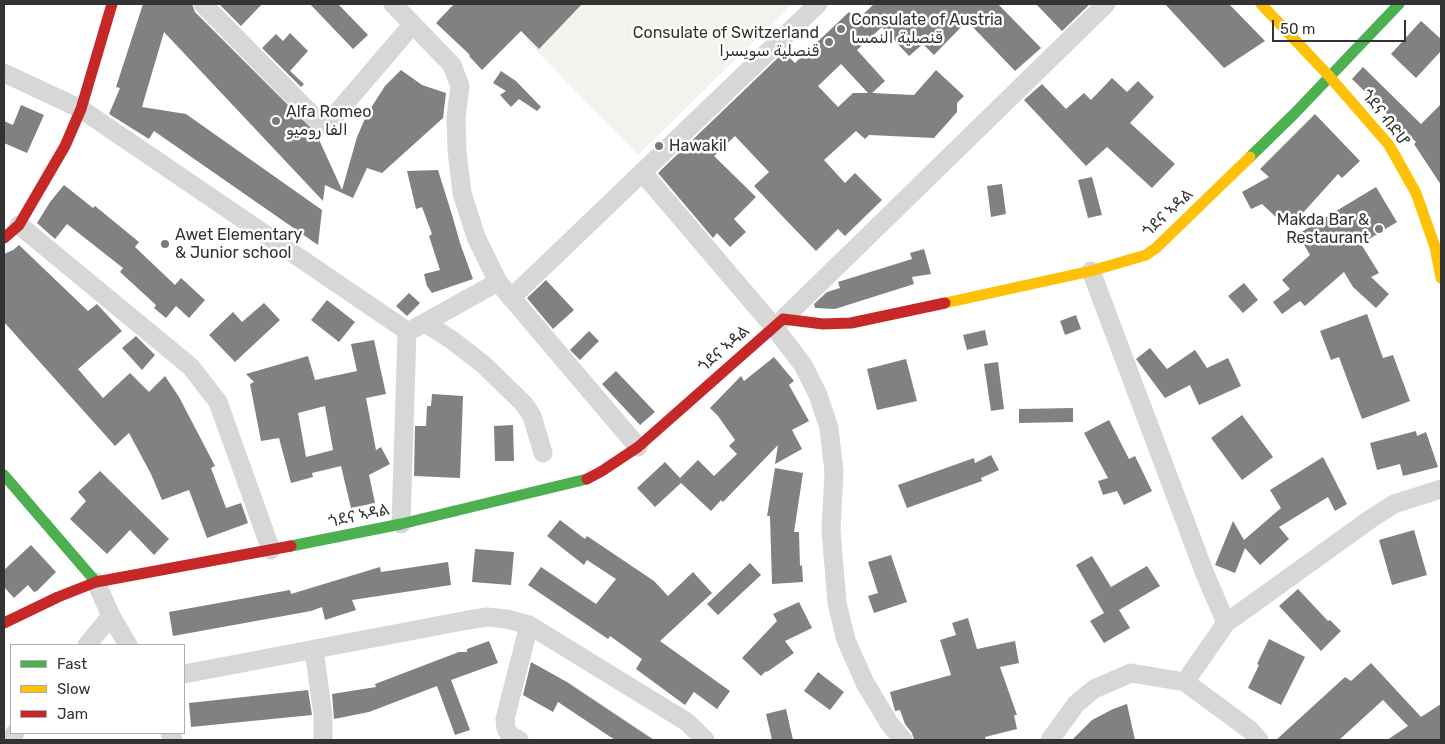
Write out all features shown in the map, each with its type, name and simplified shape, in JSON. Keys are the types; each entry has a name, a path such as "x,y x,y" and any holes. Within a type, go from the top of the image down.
{"street":[{"path":"4,238 19,224 65,146 81,109 112,4"},
{"path":"202,4 317,120 324,124 330,121 412,24"},
{"path":"393,4 452,66 460,86 456,117 457,151 462,193 476,237 498,282 638,447"},
{"path":"511,298 818,4"},
{"path":"778,323 1106,4"},
{"name":"ጎደና ብድሆ","path":"1261,4 1330,76 1389,145 1416,193 1438,245 1441,278"},
{"name":"ጎደና ኣዳል","path":"4,623 58,597 96,582 401,524 582,481 602,471 638,447 778,323 851,323 1091,271 1146,255 1156,248 1296,113 1399,4"},
{"path":"4,73 81,109 407,332"},
{"path":"642,172 778,323 818,396 829,428 834,472 831,530 832,560 837,603 846,640 865,683 889,723 903,740"},
{"path":"19,224 191,367 218,402 271,550"},
{"path":"1091,271 1205,574 1226,623"},
{"path":"407,332 498,282"},
{"path":"425,323 452,340 484,365 524,404 532,416 543,453"},
{"path":"401,524 407,332"},
{"path":"4,475 96,582 111,616 127,644"},
{"path":"1185,682 1226,623 1394,504 1441,489"},
{"path":"88,644 111,616"},
{"path":"185,674 487,618 507,619 529,625 687,722 705,740"},
{"path":"519,740 511,736 506,729 505,719 529,625"},
{"path":"314,650 323,716 323,740"},
{"path":"1050,740 1076,704 1094,689 1130,673 1185,682 1250,730 1259,740"}],"shaded area":[{"path":"563,4 792,4 638,155 526,40"}],"building":[{"name":"Alfa Romeo الفا روميو","path":"143,4 192,4 195,12 316,133 342,190 357,137 367,114 385,86 401,70 422,85 446,93 443,118 382,173 367,168 353,198 325,185 323,201 164,32 142,107 186,114 322,210 318,245 154,131 149,139 109,114 120,88 116,87"},
{"path":"219,4 262,4 241,26"},
{"path":"310,4 338,4 368,35 353,49"},
{"path":"454,4 582,4 539,49 521,31 482,70 470,55 436,23"},
{"path":"874,4 998,4 1041,48 1015,71 967,21 934,55 923,44 909,56 882,27 857,50 885,81 872,93 914,95 936,70 964,96 957,103 957,112 934,138 869,135 865,139 856,131 824,160 845,183 855,173 882,200 845,236 838,229 816,251 754,186 769,172 735,136 714,156 756,197 734,219 746,232 730,247 717,233 713,238 658,173 784,52 795,63 849,12 857,20","holes":["841,64 868,93 853,93 838,107 818,86"]},
{"path":"1036,4 1090,4 1062,31"},
{"path":"1165,4 1229,4 1265,41 1224,68"},
{"path":"1421,21 1441,39 1441,51 1416,78 1391,54"},
{"path":"290,33 308,51 290,71 304,84 301,87 262,48 276,34 283,41"},
{"path":"1363,67 1421,124 1441,104 1441,185 1414,144 1416,142 1352,79"},
{"path":"501,71 516,81 541,107 537,111 519,99 511,107 500,95 506,91 493,83"},
{"path":"1112,78 1127,92 1138,81 1154,97 1130,123 1175,164 1152,188 1107,147 1086,166 1024,100 1042,84 1066,109 1084,93 1091,100"},
{"path":"21,105 44,115 27,153 4,143 4,121 13,125"},
{"path":"1315,114 1360,161 1342,178 1338,174 1292,225 1285,212 1278,219 1262,204 1251,209 1242,192 1269,177 1260,169"},
{"path":"438,170 473,279 432,293 427,286 424,274 440,270 429,236 432,234 422,207 416,209 407,171"},
{"path":"1092,177 1102,215 1088,218 1078,180"},
{"path":"1002,184 1006,214 991,217 987,186"},
{"path":"64,185 93,208 95,206 139,242 135,247 175,285 181,278 205,300 189,318 176,306 166,318 154,308 156,305 120,272 123,268 67,224 55,239 37,223 50,202"},
{"path":"1376,187 1397,222 1361,244 1379,273 1371,277 1389,294 1376,308 1353,287 1344,272 1305,306 1300,301 1282,314 1273,302 1290,289 1282,280 1310,255 1298,234"},
{"path":"19,245 88,311 97,304 122,331 78,369 103,398 130,373 149,392 165,376 179,397 215,466 211,468 226,508 241,503 248,523 207,538 189,490 162,500 151,474 129,433 115,446 4,322 4,254"},
{"path":"924,249 931,274 912,277 914,284 835,309 815,308 814,304 827,292 840,288 838,282 912,259 910,253"},
{"path":"546,280 574,310 553,329 527,298"},
{"path":"1244,283 1258,300 1243,313 1228,296"},
{"path":"409,293 420,303 407,316 396,306"},
{"path":"327,300 355,322 339,342 311,320"},
{"path":"264,303 280,320 235,362 209,335 233,312 242,322"},
{"path":"1367,314 1383,358 1393,355 1410,401 1362,419 1339,357 1331,360 1320,331"},
{"path":"1076,315 1081,329 1065,335 1060,321"},
{"path":"985,330 988,345 967,350 963,335"},
{"path":"589,331 599,341 580,360 570,350"},
{"path":"136,336 155,355 142,370 122,348"},
{"path":"374,340 386,394 366,398 376,450 381,447 390,464 369,475 375,503 351,508 341,466 312,473 313,477 291,483 279,438 261,441 250,384 254,382 246,374 308,356 315,380 357,371 351,344","holes":["325,406 333,450 306,457 298,413"]},
{"path":"1150,348 1167,369 1195,350 1207,368 1228,358 1241,386 1199,405 1190,385 1165,398 1136,359"},
{"path":"774,357 794,381 789,385 809,421 792,430 802,449 775,464 778,445 723,502 721,500 711,511 681,483 655,507 637,488 665,462 680,478 698,460 714,476 737,454 729,446 735,440 710,408 741,376 744,381"},
{"path":"906,359 917,401 877,410 867,369"},
{"path":"998,362 1004,409 991,411 984,364"},
{"path":"616,371 655,412 640,425 602,384"},
{"path":"432,394 463,396 460,478 414,476 415,426 426,426 427,406 431,406"},
{"path":"1073,408 1073,422 1019,423 1019,409"},
{"path":"1242,415 1273,457 1242,480 1211,438"},
{"path":"1109,420 1129,459 1135,456 1152,491 1124,505 1117,491 1103,495 1098,481 1108,478 1084,433"},
{"path":"513,425 514,461 495,461 494,426"},
{"path":"1416,431 1417,436 1426,432 1438,467 1403,476 1400,464 1377,470 1370,443"},
{"path":"991,455 999,470 981,478 982,481 907,508 898,485 974,458 975,463"},
{"path":"1323,457 1347,504 1335,511 1328,497 1279,527 1289,539 1260,565 1245,548 1235,573 1215,565 1233,521 1244,540 1281,508 1270,490"},
{"path":"775,468 803,473 794,532 799,532 800,566 802,565 803,582 772,584 770,516 767,516"},
{"path":"100,471 169,539 154,555 130,530 107,554 70,519 86,501 78,492"},
{"path":"560,520 585,539 587,536 654,581 668,596 693,572 712,593 660,641 730,691 717,709 694,692 685,705 636,669 642,659 610,636 608,639 528,585 541,567 596,604 616,579 587,560 584,565 547,536"},
{"path":"1414,530 1427,575 1392,585 1379,540"},
{"path":"31,545 56,572 37,591 34,592 28,585 14,598 4,587 4,570"},
{"path":"475,549 514,552 511,585 472,582"},
{"path":"891,555 907,602 874,613 868,596 878,593 868,562"},
{"path":"1092,556 1111,587 1147,566 1160,586 1119,610 1130,628 1104,643 1090,621 1104,613 1076,565"},
{"path":"448,562 451,585 352,600 356,610 325,620 322,607 311,611 173,636 169,612 290,590 291,594 380,567 381,572"},
{"path":"750,563 761,575 718,615 707,604"},
{"path":"1298,589 1328,621 1330,620 1341,631 1321,651 1279,606"},
{"path":"799,602 812,628 785,641 794,653 761,676 742,658 777,621 773,614"},
{"path":"968,618 977,649 1015,641 1019,663 1000,667 1017,715 1014,715 1017,729 985,737 986,740 914,740 900,710 895,711 890,692 951,675 940,640 956,635 952,623"},
{"path":"1269,639 1305,657 1281,705 1248,688"},
{"path":"489,641 498,663 451,680 470,730 455,735 437,686 369,712 334,719 332,694 376,687 375,684 459,652 467,652 467,649"},
{"path":"531,662 567,682 654,740 615,740 558,702 553,712 523,695"},
{"path":"1371,663 1421,717 1441,704 1441,740 1387,740 1408,726 1383,700 1339,740 1276,740 1345,677 1351,681"},
{"path":"818,672 844,692 830,710 804,691"},
{"path":"308,690 312,715 191,727 189,703"},
{"path":"1127,704 1135,740 1072,740 1092,720"},
{"path":"786,709 793,740 772,740 766,714"}],"traffic: fast":[{"path":"1250,157 1295,113 1399,4"},
{"path":"4,475 96,582"},
{"path":"291,546 401,524 587,479"}],"traffic: slow":[{"path":"1261,4 1329,76 1389,145 1416,193 1435,247 1441,278"},
{"path":"945,303 1091,271 1146,255 1156,248 1250,157"}],"traffic: jam":[{"path":"4,238 19,225 65,146 81,109 112,4"},
{"path":"587,479 638,447 783,319 823,324 851,323 945,303"},
{"path":"4,623 58,597 96,582 291,546"}],"place":[{"name":"Consulate of Austria قنصلية النمسا","path":"841,29"},
{"name":"Consulate of Switzerland قنصلية سويسرا","path":"829,42"},
{"name":"Alfa Romeo الفا روميو","path":"276,121"},
{"name":"Hawakil","path":"659,146"},
{"name":"Makda Bar & Restaurant","path":"1379,229"},
{"name":"Awet Elementary & Junior school","path":"165,244"}]}
